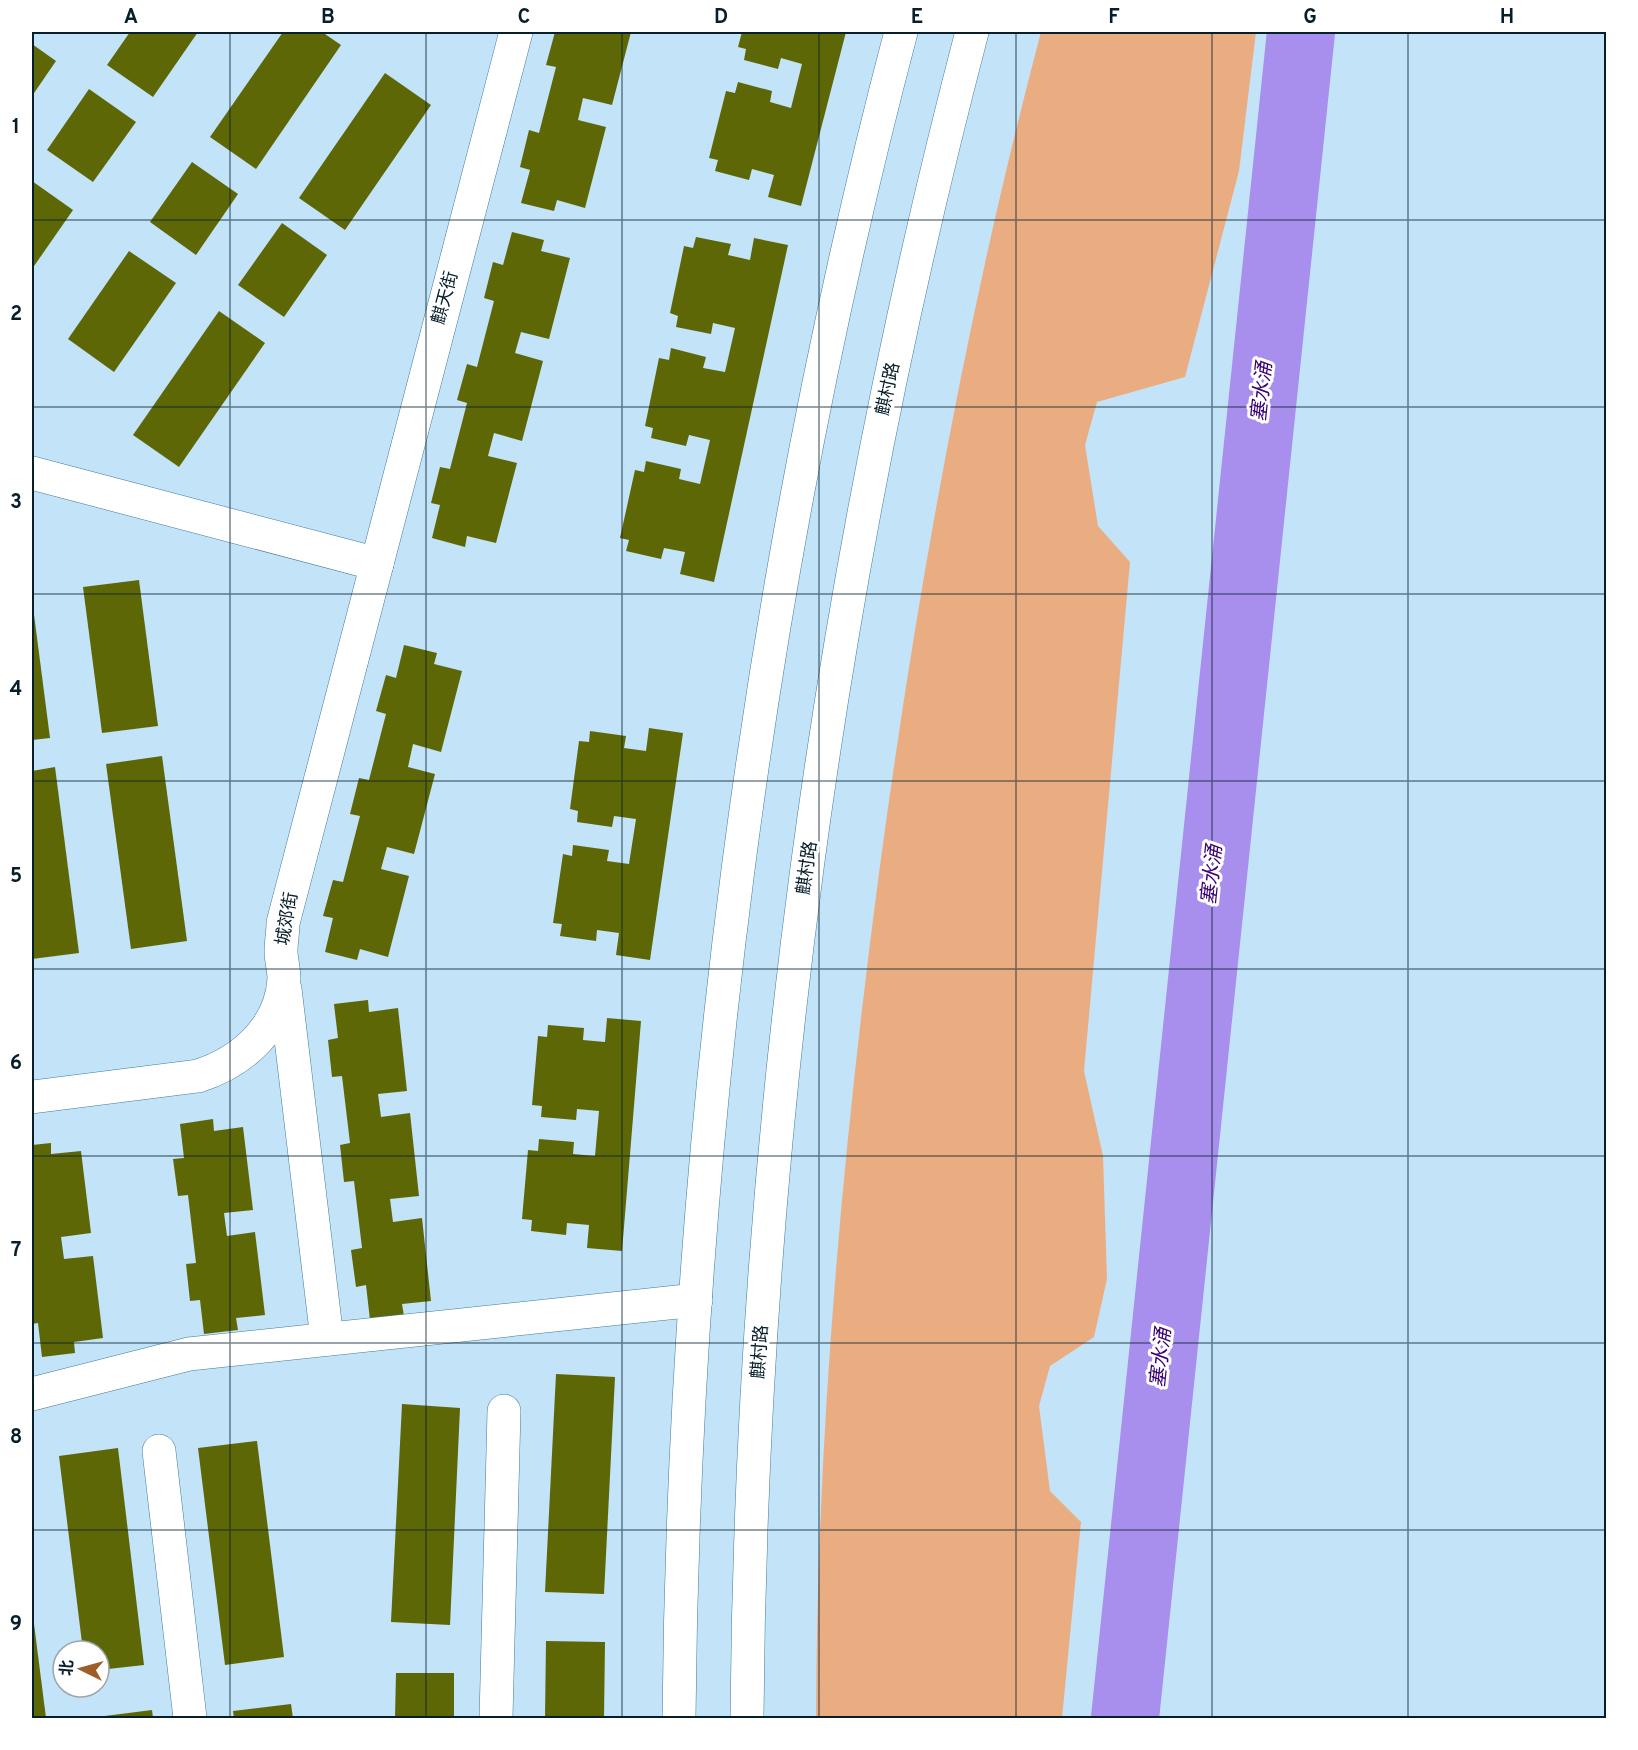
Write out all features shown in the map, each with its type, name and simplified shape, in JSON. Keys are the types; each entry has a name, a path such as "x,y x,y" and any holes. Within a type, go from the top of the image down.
{"street":[{"name":"麒天街","path":"377,564 516,32"},
{"path":"679,1719 687,1449 696,1300 717,1054 741,857 770,662 804,466 843,272 901,32"},
{"name":"麒村路","path":"747,1719 754,1453 767,1257 784,1061 808,867 836,672 870,479 910,287 972,32"},
{"path":"32,473 377,564"},
{"name":"城郊街","path":"32,1097 198,1076 234,1061 262,1034 273,1017 284,978 281,951 284,923 377,564"},
{"path":"284,978 327,1339"},
{"path":"32,1394 189,1354 696,1300"},
{"path":"496,1719 504,1411"},
{"path":"159,1451 190,1719"}],"shaded area":[{"path":"1041,32 1256,32 1239,171 1185,377 1097,402 1085,445 1098,526 1130,562 1084,1071 1103,1156 1107,1279 1094,1337 1050,1366 1039,1406 1050,1491 1081,1522 1062,1718 816,1718 821,1506 834,1295 854,1084 879,873 910,661 947,450 990,240"}],"building":[{"path":"130,32 198,32 153,97 107,65"},
{"path":"283,32 322,32 341,45 256,169 210,137"},
{"path":"555,32 631,32 612,105 583,98 578,120 606,127 585,208 557,200 554,211 521,203 530,170 520,167 529,130 539,133 556,67 546,65"},
{"path":"742,32 846,32 801,206 768,197 774,175 752,169 749,180 715,171 718,160 709,158 726,91 735,93 738,82 772,91 770,102 791,108 802,64 781,58 778,69 744,60 746,49 738,47"},
{"path":"32,44 56,61 32,96"},
{"path":"385,73 431,105 345,230 299,198"},
{"path":"89,89 136,122 93,182 47,150"},
{"path":"192,162 238,194 196,255 150,222"},
{"path":"32,181 73,210 32,269"},
{"path":"282,223 327,255 284,317 238,285"},
{"path":"512,232 544,240 541,251 570,258 549,339 521,332 515,353 543,361 522,441 494,433 488,456 517,463 496,543 467,536 465,547 432,538 440,505 431,503 440,467 450,469 467,403 457,400 467,364 477,367 494,301 484,298 493,262 503,265"},
{"path":"696,237 731,244 728,255 750,260 754,238 788,245 714,582 680,574 685,552 664,548 661,559 626,551 629,540 620,538 635,470 644,472 646,461 681,469 679,479 700,484 710,440 689,435 686,446 651,438 653,428 645,426 659,358 669,360 671,348 706,357 703,368 725,372 735,328 713,323 711,334 676,327 678,316 670,313 684,246 693,248"},
{"path":"129,251 176,283 114,372 68,339"},
{"path":"219,311 265,343 179,467 133,435"},
{"path":"139,580 158,726 102,733 83,587"},
{"path":"32,599 50,738 32,740"},
{"path":"404,645 437,653 434,664 462,671 441,752 413,744 408,767 435,774 414,854 387,847 381,869 409,876 388,957 360,949 357,960 325,952 333,918 323,916 333,880 343,882 360,816 350,814 359,778 369,780 386,714 376,711 386,675 396,678"},
{"path":"649,728 683,733 650,960 616,955 619,933 597,930 596,941 560,936 562,924 553,923 563,854 572,856 573,845 609,850 607,861 629,864 636,819 614,816 612,827 577,822 578,811 570,809 579,741 589,742 590,731 626,736 624,748 646,751"},
{"path":"162,756 187,941 131,949 106,764"},
{"path":"55,767 79,953 32,959 32,771"},
{"path":"368,1000 369,1012 398,1008 407,1091 378,1094 381,1117 410,1113 419,1196 390,1199 393,1222 422,1218 431,1301 402,1304 404,1316 370,1320 366,1285 356,1287 351,1250 362,1248 354,1181 344,1182 340,1145 350,1143 342,1076 332,1077 328,1040 338,1038 334,1004"},
{"path":"607,1018 641,1021 622,1251 587,1248 589,1225 567,1223 566,1235 531,1231 532,1220 522,1219 528,1150 538,1151 539,1139 574,1142 573,1154 595,1156 599,1111 577,1109 576,1120 541,1117 542,1106 532,1105 538,1036 547,1037 548,1025 584,1028 583,1040 605,1042"},
{"path":"213,1119 214,1131 243,1127 253,1210 224,1213 227,1236 255,1232 265,1315 236,1318 238,1330 204,1334 200,1300 190,1301 186,1264 196,1263 188,1195 178,1196 173,1159 184,1158 180,1124"},
{"path":"51,1143 51,1154 81,1151 91,1233 61,1237 64,1259 93,1256 103,1338 74,1342 75,1353 42,1357 38,1323 32,1324 32,1286 34,1286 32,1145"},
{"path":"556,1374 615,1377 604,1594 545,1592"},
{"path":"402,1404 460,1408 450,1625 391,1622"},
{"path":"257,1441 284,1657 225,1665 198,1448"},
{"path":"118,1448 144,1665 111,1669 111,1639 82,1639 59,1456"},
{"path":"33,1616 46,1718 32,1718"},
{"path":"546,1641 605,1642 604,1718 545,1718"},
{"path":"396,1673 454,1673 454,1718 395,1718"},
{"path":"291,1704 293,1718 234,1718 233,1711"},
{"path":"152,1710 153,1718 97,1718 97,1717"}],"waterway":[{"name":"塞水涌","path":"1125,1718 1301,32"}]}
